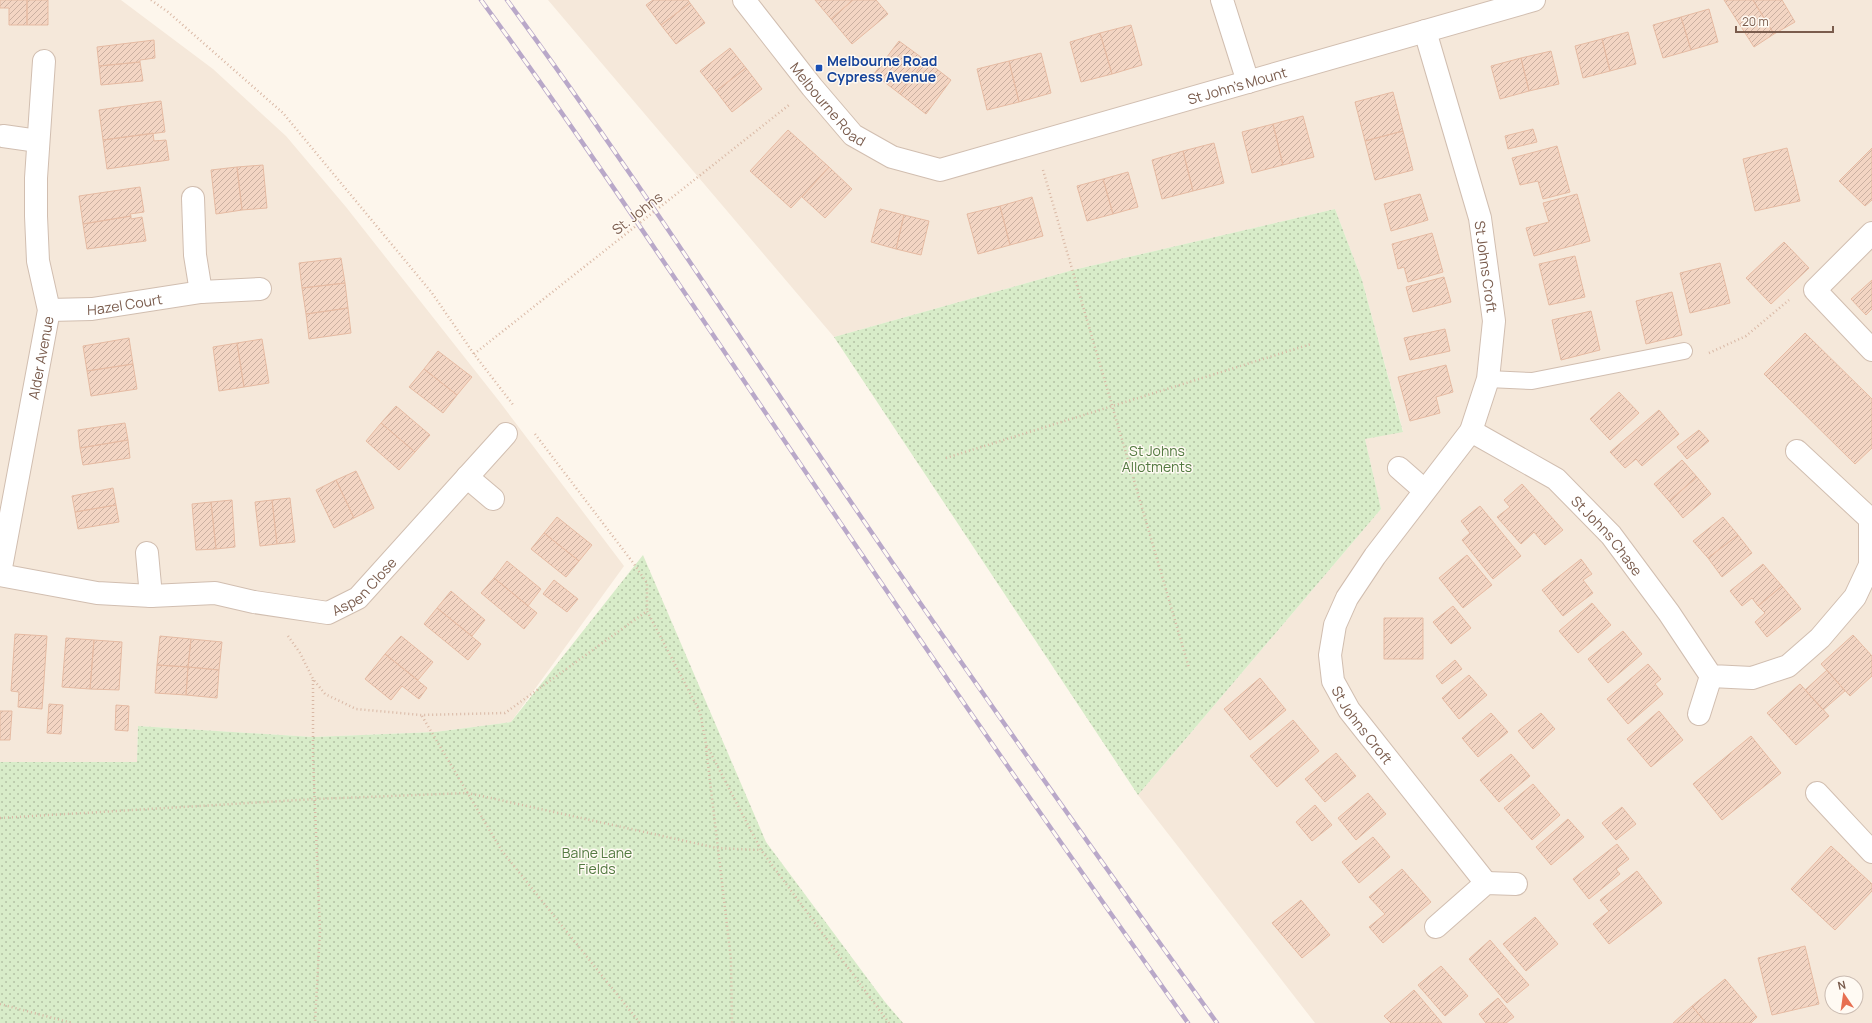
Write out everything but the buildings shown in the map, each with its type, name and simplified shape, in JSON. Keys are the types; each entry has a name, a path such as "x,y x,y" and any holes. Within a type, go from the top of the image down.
{"street":[{"name":"Melbourne Road","path":"744,0 812,87 852,134 892,157 940,170"},
{"path":"1222,0 1248,82"},
{"name":"St John's Mount","path":"940,170 1425,31 1494,6 1534,0"},
{"name":"St Johns Croft","path":"1425,31 1480,218 1494,321 1488,379 1471,431 1424,490 1375,556 1347,598 1334,625 1330,655 1333,681 1349,710 1486,883"},
{"name":"Alder Avenue","path":"0,574 49,310 38,261 36,216 38,141 44,61"},
{"path":"3,136 38,141"},
{"path":"193,198 195,255 201,292"},
{"path":"1872,233 1815,290 1872,350"},
{"name":"Hazel Court","path":"49,310 92,309 201,292 260,289"},
{"name":"St Johns Chase","path":"1471,431 1556,479 1610,535 1669,613 1711,676"},
{"name":"Aspen Close","path":"0,574 97,593 151,596 215,594 254,602 328,613 358,598 506,434"},
{"path":"1699,714 1711,676 1752,678 1788,666 1820,638 1855,597 1870,564 1871,518 1797,451"},
{"path":"1399,468 1424,490"},
{"path":"467,477 493,499"},
{"path":"148,553 151,596"},
{"path":"1817,793 1872,852"},
{"path":"1436,928 1486,883 1516,884"}],"lane":[{"path":"1488,379 1532,381 1684,351"}],"path":[{"path":"151,0 168,12 283,113 432,293 474,354 518,412"},
{"name":"St. Johns","path":"474,354 812,87"},
{"path":"1036,143 1189,668"},
{"path":"1684,351 1698,358 1746,336 1802,288 1815,290"},
{"path":"946,458 1311,344"},
{"path":"532,431 647,583 647,611 700,712 706,744 731,959 732,1023"},
{"path":"254,602 284,629 300,653 313,679 325,694 356,709 421,715 505,713 647,611"},
{"path":"313,679 315,799 320,930 315,1023"},
{"path":"421,715 502,851 640,1023"},
{"path":"706,744 760,850 889,1023"},
{"path":"0,818 315,799 468,794 717,848 760,850"},
{"path":"0,1004 72,1023"}],"shaded area":[{"path":"0,0 121,0 213,69 286,136 346,207 499,401 624,566 511,722 435,732 313,737 138,726 137,762 0,762"},
{"path":"548,0 1872,0 1872,1023 1315,1023 1138,795 1381,509 1365,439 1403,431 1362,280 1335,209 1073,270 834,337"}],"green space":[{"name":"St Johns Allotments","path":"1335,209 1362,280 1403,432 1365,439 1381,509 1138,795 834,337 1073,270"},
{"name":"Balne Lane Fields","path":"643,555 766,842 885,1002 903,1023 0,1023 0,762 137,762 138,726 313,737 435,732 511,722"}],"railway":[{"path":"481,0 527,63 616,191 966,707 1188,1023"},
{"path":"507,0 641,190 945,640 1217,1023"}],"place":[{"name":"Melbourne Road Cypress Avenue","path":"819,68"}]}
